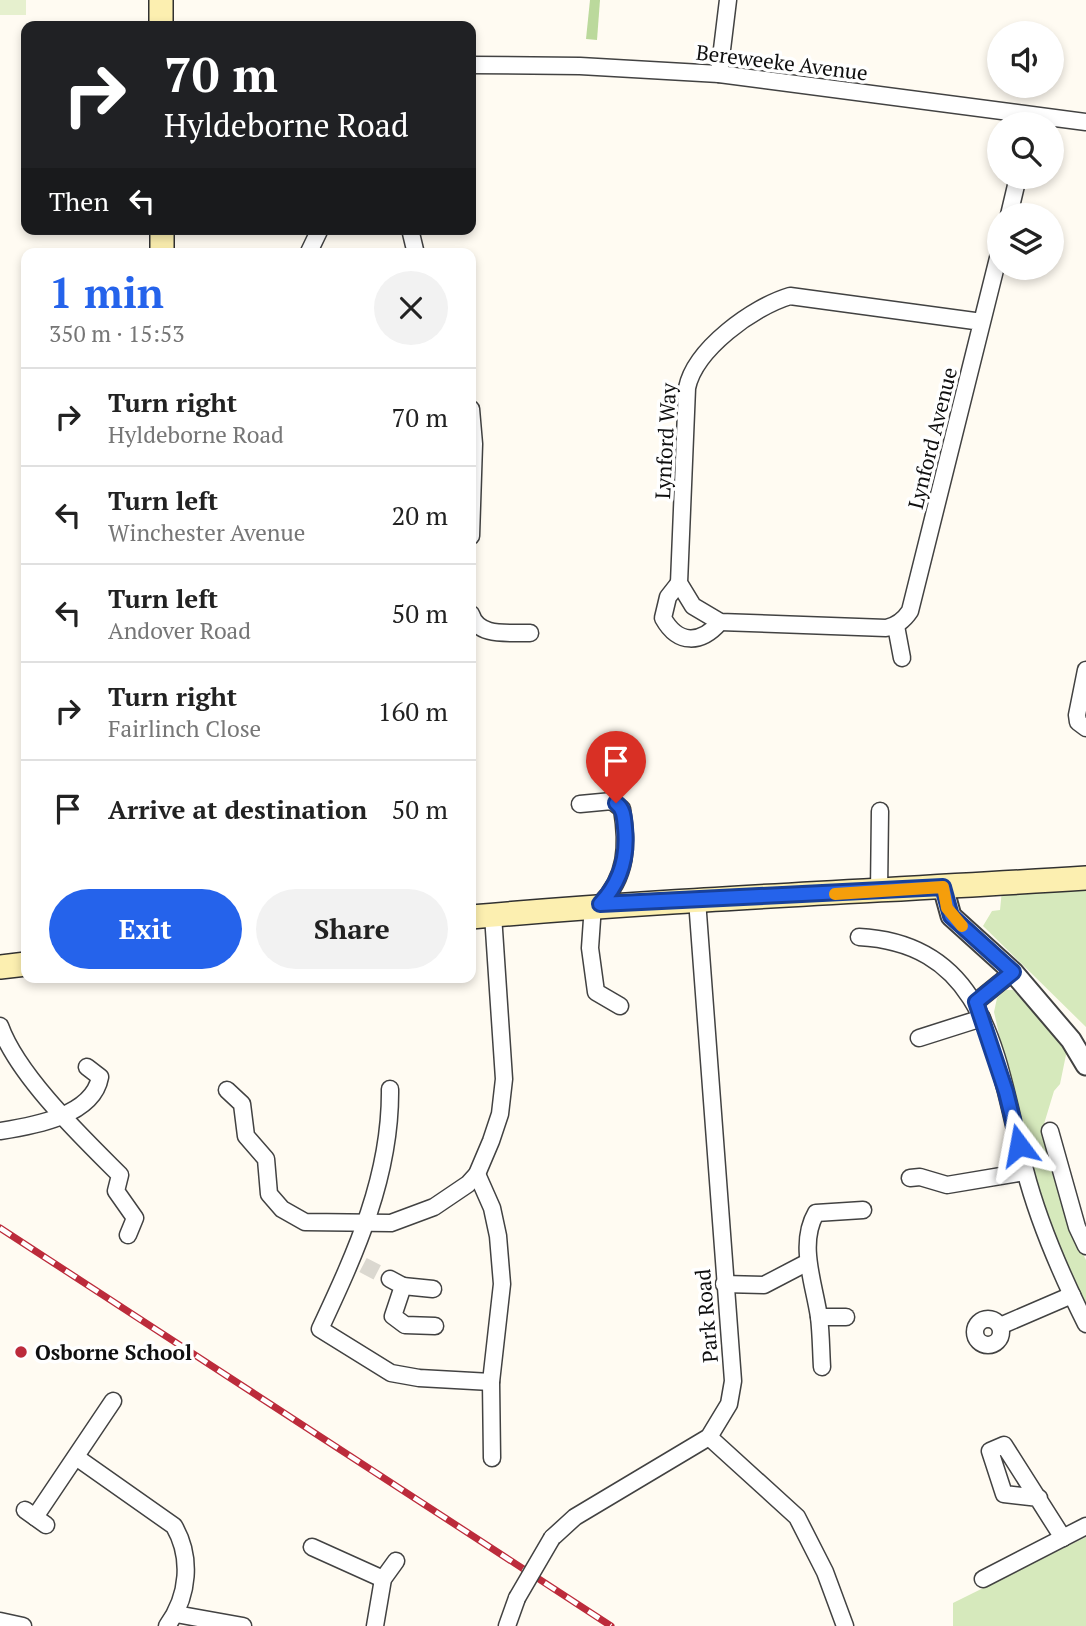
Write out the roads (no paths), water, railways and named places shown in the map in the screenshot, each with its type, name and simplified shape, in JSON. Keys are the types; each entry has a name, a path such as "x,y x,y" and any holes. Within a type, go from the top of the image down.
{"main road":[{"path":"161,0 161,21"},
{"path":"482,916 597,905 879,892 1086,878"},
{"path":"0,967 21,965"}],"street":[{"path":"719,74 728,0"},
{"name":"Bereweeke Avenue","path":"476,65 580,66 719,74 987,113"},
{"name":"Bereweeke Avenue","path":"1064,121 1086,122"},
{"name":"Lynford Avenue","path":"896,626 910,611 993,280"},
{"name":"Lynford Way","path":"720,622 701,637 686,640 677,636 663,618 668,597 679,583 688,381 701,357 772,301 790,296 982,323"},
{"path":"679,583 693,606 720,622 896,626 902,658"},
{"path":"476,625 484,631 530,633"},
{"path":"1086,670 1077,715 1078,722 1086,728"},
{"path":"580,804 612,801 622,809 625,862 609,895 597,905 590,948 596,992 620,1006"},
{"path":"879,892 880,811"},
{"path":"943,887 951,916 1013,972 1078,1044 1086,1065"},
{"name":"Park Road","path":"507,1626 517,1598 552,1538 575,1517 709,1437 729,1404 733,1381 697,900"},
{"path":"227,1090 242,1104 246,1136 266,1159 269,1194 282,1209 305,1222 367,1225 391,1223 434,1207 477,1174 500,1114 504,1079 482,916"},
{"path":"859,937 888,939 920,951 951,973 976,1002 1006,1092 1025,1172 1057,1264 1086,1324"},
{"path":"976,1002 1013,972"},
{"path":"919,1038 982,1018"},
{"path":"0,1026 5,1041 60,1115 120,1175 116,1191 135,1217 128,1236"},
{"path":"0,1132 60,1115 84,1105 97,1090 100,1077 88,1067"},
{"path":"390,1089 391,1126 358,1263 320,1329 391,1373 419,1378 491,1382"},
{"path":"1050,1131 1077,1227 1086,1246"},
{"path":"910,1178 920,1177 947,1185 1025,1172"},
{"path":"477,1174 492,1208 498,1236 502,1284 491,1382 492,1458"},
{"path":"822,1367 819,1317 808,1262 809,1224 816,1213 863,1210"},
{"path":"724,1284 764,1285 808,1262"},
{"path":"433,1289 396,1282 393,1316 405,1325 435,1326"},
{"path":"960,1324 975,1330 979,1342 991,1345 1001,1338 1000,1326 1072,1295"},
{"path":"819,1317 846,1317"},
{"path":"35,1518 113,1401"},
{"path":"709,1437 797,1517 825,1572 845,1626"},
{"path":"76,1457 174,1525 188,1560 172,1620 243,1626"},
{"path":"1039,1498 1063,1538"},
{"path":"984,1579 1086,1526"},
{"path":"312,1547 383,1579"},
{"path":"375,1626 383,1579 396,1560"},
{"path":"0,1621 23,1626"}],"tunnel":[{"path":"363,1265 390,1279"}],"railway":[{"path":"0,1228 611,1626"}],"place":[{"name":"Osborne School","path":"21,1352"}]}
